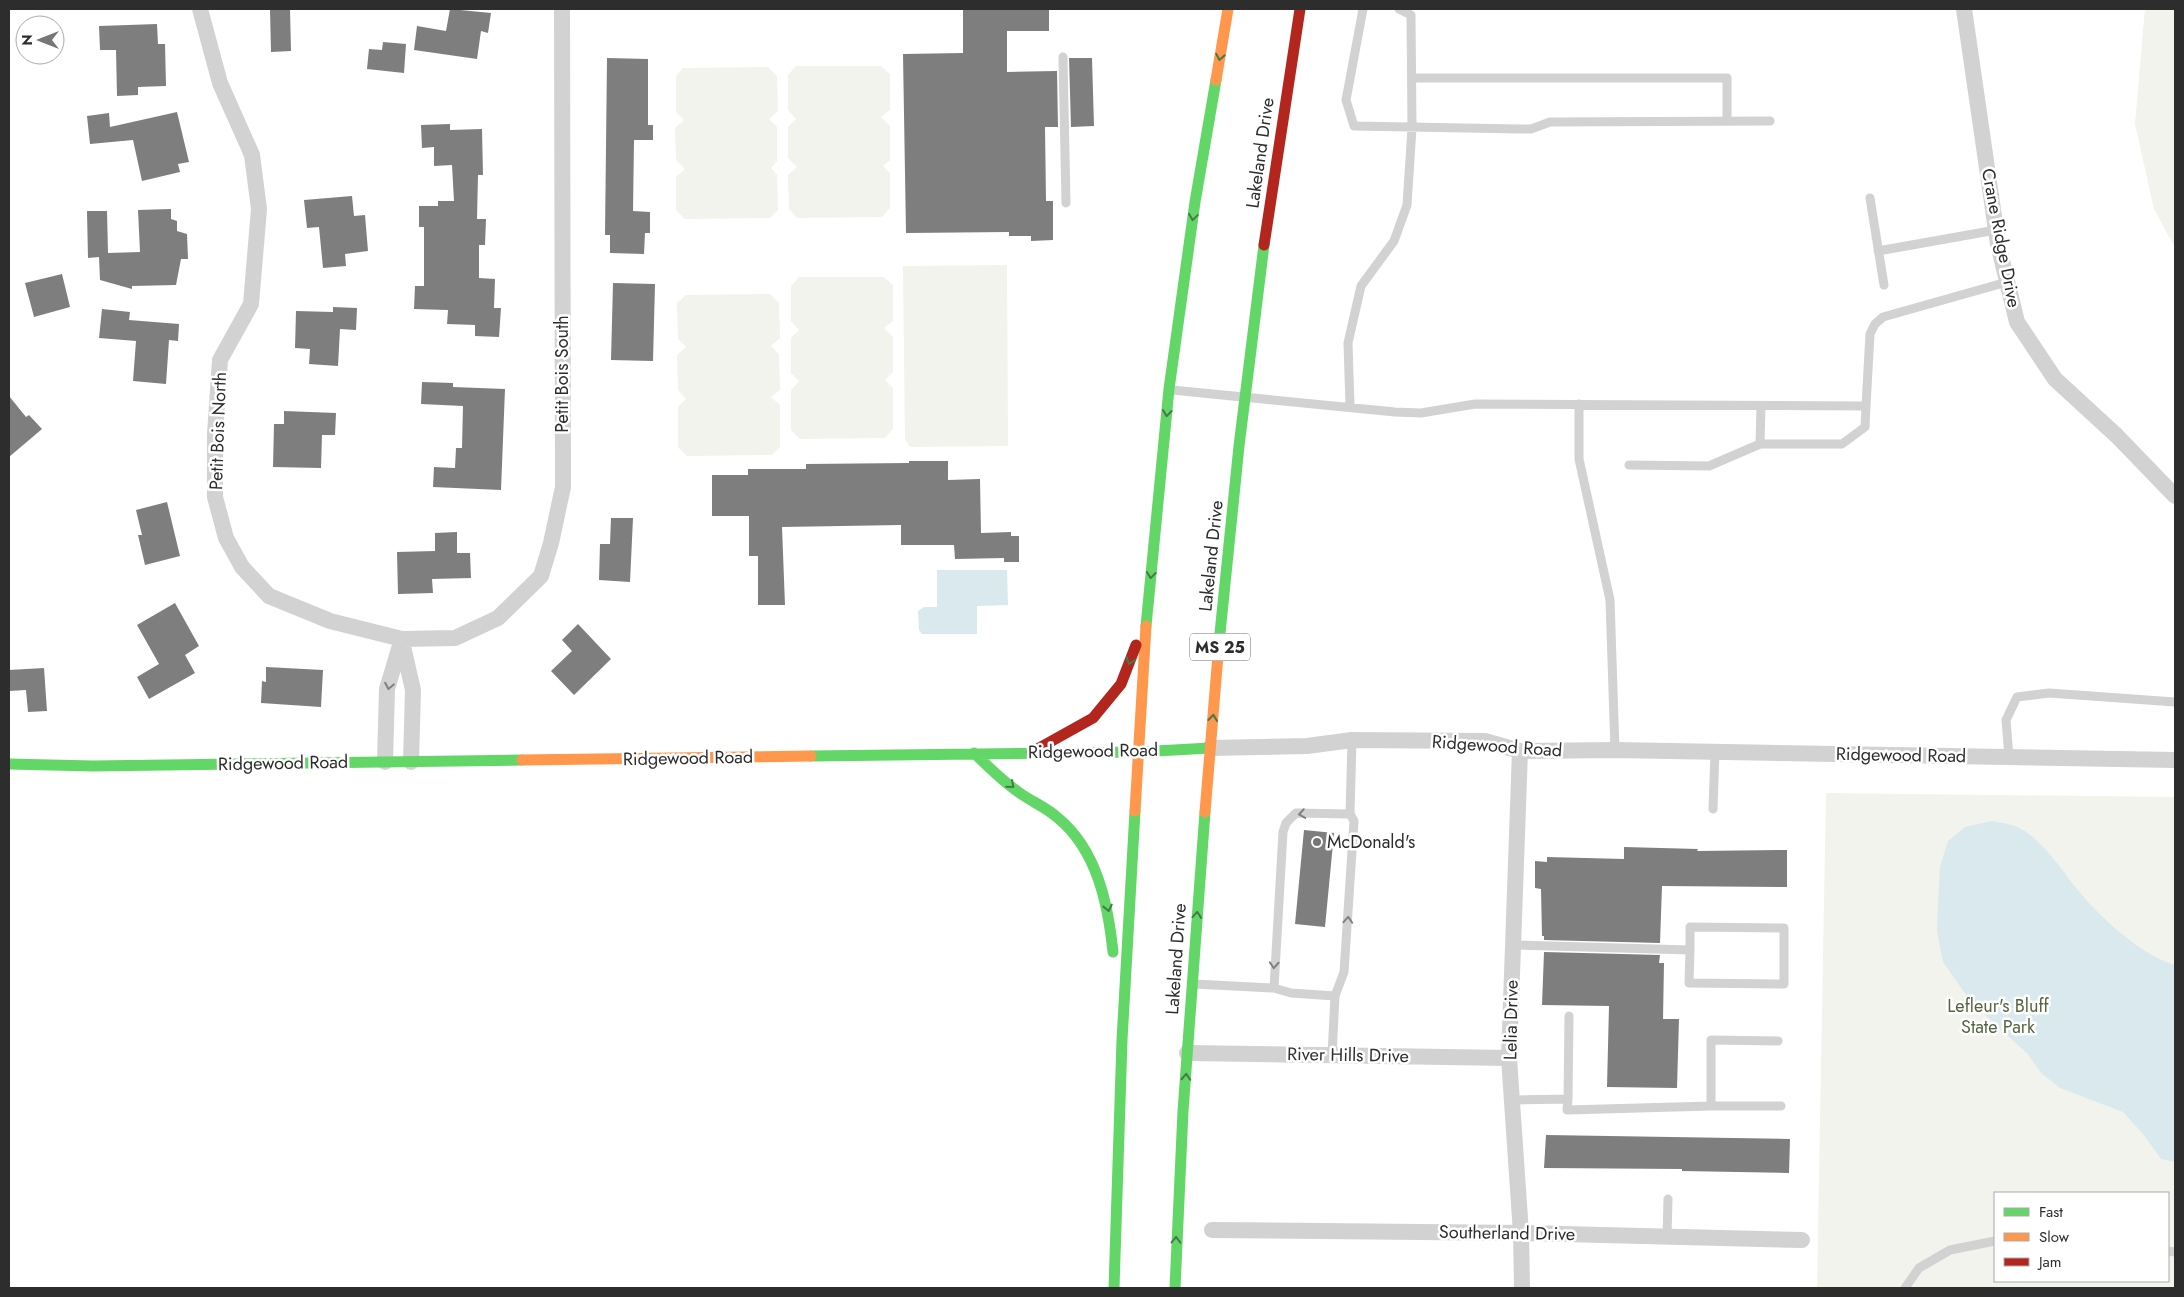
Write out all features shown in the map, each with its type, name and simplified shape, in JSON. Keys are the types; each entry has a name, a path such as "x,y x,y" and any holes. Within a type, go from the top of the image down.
{"main road":[{"path":"1114,1288 1122,1040 1147,615 1169,389 1195,202 1228,9"},
{"name":"Lakeland Drive","path":"1175,1288 1191,984 1210,748 1244,396 1276,159 1300,9"},
{"path":"1032,752 1093,718 1109,702 1121,684 1147,615"},
{"name":"Ridgewood Road","path":"9,764 411,762 1138,752 1210,748"},
{"path":"974,753 1018,792 1044,806 1064,823 1098,871 1109,910 1122,1040"}],"street":[{"name":"Petit Bois North","path":"200,9 220,83 252,155 259,209 251,304 220,360 215,434 215,497 226,538 242,567 269,596 330,621 402,639"},
{"name":"Petit Bois South","path":"402,639 455,638 498,618 541,576 551,543 563,488 562,9"},
{"name":"Crane Ridge Drive","path":"1964,9 1996,230 2017,322 2055,379 2172,487"},
{"path":"402,639 413,690 411,762"},
{"path":"385,762 387,689 402,639"},
{"name":"Ridgewood Road","path":"1210,748 1307,746 1352,740 1485,742 1520,751 1615,750 2175,760"},
{"name":"Lelia Drive","path":"1520,751 1509,1058 1521,1233 1522,1288"},
{"name":"River Hills Drive","path":"1187,1053 1509,1058"},
{"name":"Southerland Drive","path":"1212,1230 1521,1233 1802,1240"}],"lane":[{"path":"1363,9 1346,100 1354,126 1531,129 1550,122 1770,120"},
{"path":"1350,406 1348,344 1361,286 1394,241 1407,204 1412,128 1411,15 1399,9"},
{"path":"1063,57 1066,203"},
{"path":"1412,78 1727,78 1728,121"},
{"path":"1870,198 1884,285"},
{"path":"1878,251 1996,230"},
{"path":"1629,465 1709,466 1760,444 1842,444 1865,427 1870,334 1875,324 1883,317 2007,282"},
{"path":"1169,389 1421,413 1475,404 1866,406"},
{"path":"1580,404 1579,459 1610,600 1615,750"},
{"path":"1760,444 1761,406"},
{"path":"2008,757 2006,720 2017,697 2049,693 2175,702"},
{"path":"1332,1055 1335,996 1344,972 1354,821 1350,814 1352,740"},
{"path":"1713,809 1715,752"},
{"path":"1274,988 1282,841 1286,823 1296,813 1350,814"},
{"path":"1690,927 1784,928 1784,984 1689,983 1690,950 1690,927"},
{"path":"1513,945 1690,950"},
{"path":"1191,984 1274,988 1291,993 1335,996"},
{"path":"1569,1016 1567,1110 1781,1106"},
{"path":"1711,1106 1711,1040 1778,1041"},
{"path":"1512,1100 1568,1099"},
{"path":"1667,1236 1668,1199"},
{"path":"1905,1288 1919,1268 1950,1250 1994,1241"}],"green space":[{"path":"2145,9 2175,9 2175,248 2154,209 2135,124"},
{"path":"796,66 881,66 890,74 890,110 881,117 890,126 890,160 883,166 890,173 890,208 882,217 797,218 789,209 788,175 797,167 788,158 788,127 796,119 788,110 788,75"},
{"path":"768,67 777,76 778,111 769,119 777,127 777,161 771,168 777,175 778,210 770,218 685,219 676,210 676,177 685,169 676,160 675,128 684,120 676,112 676,76 683,68"},
{"path":"1007,265 1008,446 910,447 905,439 903,266"},
{"path":"799,277 884,277 893,285 893,321 884,328 893,337 893,372 885,380 893,388 893,429 885,438 800,439 791,430 791,390 799,381 791,373 791,338 799,330 791,321 791,286"},
{"path":"770,294 779,303 780,338 771,346 779,354 780,390 771,397 780,405 780,447 772,455 687,456 678,447 678,407 686,399 678,390 677,355 686,347 678,339 677,303 686,295"},
{"name":"Lefleur's Bluff State Park","path":"1826,793 2175,797 2175,1288 1817,1288"}],"shaded area":[{"path":"937,570 1007,570 1008,605 977,606 977,634 922,634 919,630 918,611 924,607 937,607"},
{"path":"1992,821 2014,826 2029,834 2044,848 2085,899 2108,922 2148,953 2175,965 2175,1162 2161,1159 2143,1134 2123,1112 2060,1088 2041,1073 2027,1053 1994,1024 1967,996 1943,962 1937,932 1938,901 1940,867 1948,841 1965,827"}],"building":[{"path":"270,9 290,9 291,51 271,52"},
{"path":"450,9 491,13 488,33 481,31 477,59 414,50 417,26 446,31"},
{"path":"963,9 1049,9 1049,31 1007,31 1007,72 1057,71 1058,127 1045,127 1046,201 1053,201 1053,240 1031,241 1031,236 1009,236 1009,232 906,233 903,54 963,53"},
{"path":"157,24 158,44 165,44 166,86 138,87 138,95 117,96 116,50 100,50 99,26"},
{"path":"383,42 406,44 404,73 367,69 369,49 382,50"},
{"path":"607,58 648,59 648,125 653,125 653,140 634,140 633,211 650,212 650,233 645,233 644,254 610,253 610,235 605,235"},
{"path":"1069,58 1092,58 1094,126 1071,127"},
{"path":"177,112 189,162 178,164 180,172 142,181 133,140 90,144 87,116 109,113 110,127"},
{"path":"450,124 450,130 482,129 483,175 478,175 477,219 486,219 485,245 479,245 479,278 495,279 494,308 501,308 499,337 475,336 475,325 447,324 448,310 414,309 415,286 424,286 424,227 419,227 419,206 438,206 438,201 454,201 452,165 434,166 434,147 422,148 421,125"},
{"path":"352,196 354,216 365,215 368,251 345,254 346,266 323,268 319,227 307,228 304,200"},
{"path":"171,209 171,219 177,221 177,231 187,234 188,259 181,259 176,285 132,286 132,289 100,280 99,257 88,258 87,211 107,211 108,253 140,252 138,210"},
{"path":"62,274 70,307 34,317 25,283"},
{"path":"613,283 655,284 653,361 611,360"},
{"path":"333,307 357,308 356,330 340,329 338,366 309,364 310,349 295,348 296,311 333,312"},
{"path":"102,309 130,312 129,320 179,324 178,341 169,340 166,384 133,381 136,341 99,338"},
{"path":"422,382 453,383 453,387 505,389 501,490 433,487 434,467 455,468 456,448 462,448 463,406 421,404"},
{"path":"9,396 26,417 29,415 42,429 9,457"},
{"path":"284,411 336,413 335,435 322,435 321,468 273,467 274,424 284,424"},
{"path":"909,461 948,461 948,480 980,479 981,533 1011,532 1011,536 1019,536 1019,562 1004,562 1004,558 955,559 954,545 901,545 901,525 782,527 785,605 758,605 758,556 749,556 749,516 712,516 712,475 748,475 748,469 806,469 806,464 909,463"},
{"path":"167,502 180,556 145,565 138,535 142,535 136,510"},
{"path":"611,518 633,518 630,582 599,580 600,544 610,544"},
{"path":"457,532 457,553 470,553 471,578 432,579 433,593 398,594 397,552 435,551 435,533"},
{"path":"175,603 199,646 185,655 195,673 149,699 137,677 159,664 137,625"},
{"path":"578,624 611,659 574,695 551,671 572,651 562,640"},
{"path":"266,667 323,670 321,707 261,703 262,681 266,682"},
{"path":"44,668 47,711 28,712 26,690 9,691 9,670"},
{"path":"1304,830 1334,833 1325,927 1295,924"},
{"path":"1624,847 1698,849 1697,851 1787,850 1787,887 1662,886 1660,943 1544,940 1544,936 1542,936 1541,889 1535,888 1535,861 1547,862 1547,857 1624,859"},
{"path":"1544,952 1660,955 1659,963 1664,963 1663,1019 1679,1019 1677,1088 1607,1087 1609,1006 1542,1005"},
{"path":"1546,1135 1790,1139 1789,1173 1682,1171 1682,1169 1544,1168"}],"traffic: fast":[{"path":"1146,626 1169,389 1195,202 1216,80"},
{"path":"1219,643 1239,446 1264,245"},
{"path":"811,756 1138,752 1210,748"},
{"path":"974,753 1011,787 1058,818 1082,846 1091,862 1104,897 1113,952"},
{"path":"9,764 93,766 522,760"},
{"path":"1114,1288 1122,1040 1135,811"},
{"path":"1175,1288 1183,1111 1205,812"}],"traffic: slow":[{"path":"1216,80 1228,9"},
{"path":"1135,811 1146,626"},
{"path":"1205,812 1219,643"},
{"path":"522,760 811,756"}],"traffic: jam":[{"path":"1264,245 1300,9"},
{"path":"1032,752 1093,718 1121,684 1136,645"}],"place":[{"name":"McDonald's","path":"1317,842"}]}
